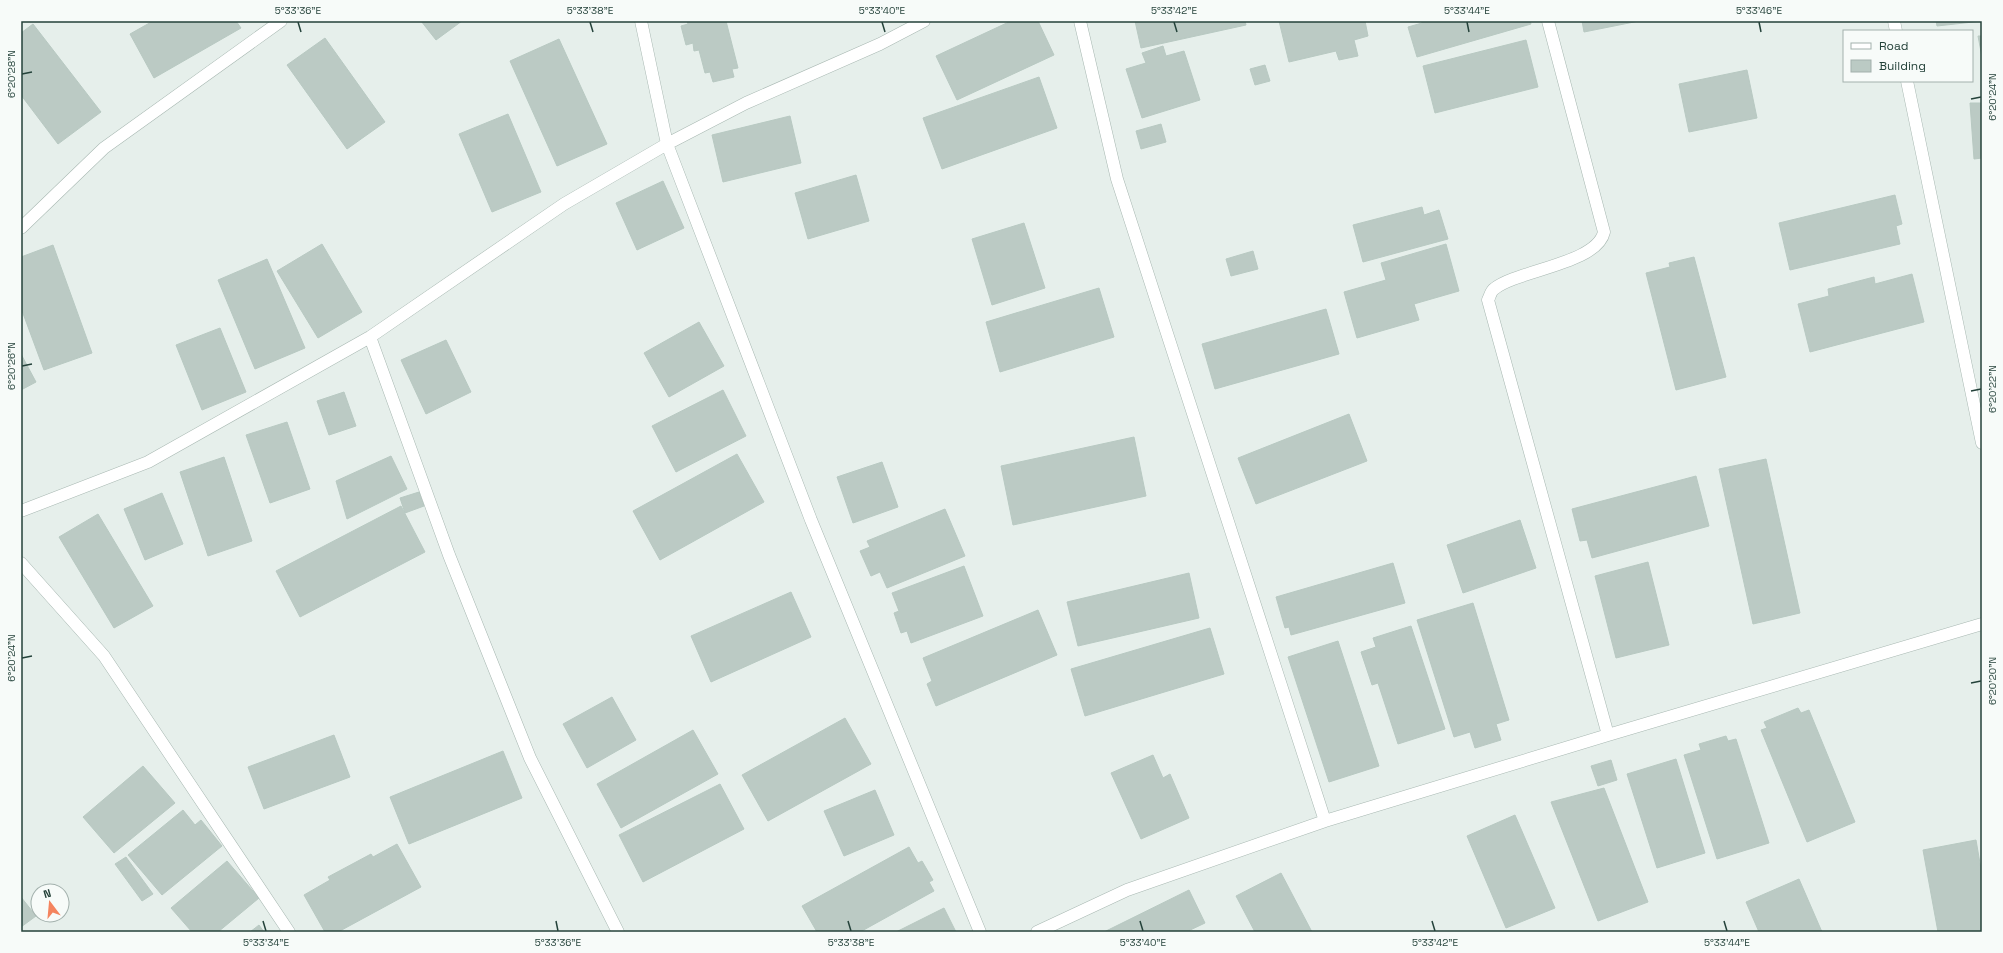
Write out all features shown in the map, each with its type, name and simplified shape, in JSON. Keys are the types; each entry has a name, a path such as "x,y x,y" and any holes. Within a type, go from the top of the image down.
{"street":[{"path":"21,228 104,148 281,21"},
{"path":"641,21 667,144 812,520 980,932"},
{"path":"21,511 148,462 370,337 564,204 667,144 746,103 880,44 924,21"},
{"path":"1080,21 1117,179 1325,821"},
{"path":"1548,21 1604,232 1603,239 1593,248 1560,265 1507,282 1493,290 1488,300 1608,735"},
{"path":"1907,82 1982,443"},
{"path":"370,337 449,555 530,758 618,932"},
{"path":"21,563 104,656 290,932"},
{"path":"1037,932 1127,890 1325,821 1982,624"}],"building":[{"path":"153,21 236,21 241,28 154,78 130,34"},
{"path":"421,21 462,21 436,40"},
{"path":"687,21 726,21 738,68 732,69 734,77 713,82 710,72 705,73 699,50 694,51 693,43 686,45 681,26 688,24"},
{"path":"1011,21 1038,21 1054,55 957,100 936,56"},
{"path":"1135,21 1245,21 1246,25 1141,48"},
{"path":"1279,21 1365,21 1368,36 1354,40 1358,56 1339,60 1336,51 1289,62"},
{"path":"1422,21 1530,21 1531,24 1417,57 1408,27 1422,23"},
{"path":"1582,21 1639,21 1584,32"},
{"path":"1936,21 1982,21 1937,26"},
{"path":"33,24 101,112 58,144 21,95 21,33"},
{"path":"1978,36 1982,36 1982,57"},
{"path":"325,38 385,122 347,149 287,65"},
{"path":"559,39 607,144 557,166 510,61"},
{"path":"1526,40 1538,87 1435,113 1423,66"},
{"path":"1163,46 1166,56 1184,51 1200,100 1142,118 1126,69 1146,63 1142,53"},
{"path":"1265,65 1270,81 1255,85 1250,69"},
{"path":"1747,70 1757,118 1689,132 1679,84"},
{"path":"1039,77 1057,128 942,169 923,118"},
{"path":"1970,103 1982,103 1982,158 1974,159"},
{"path":"508,114 541,192 492,212 459,134"},
{"path":"790,116 801,163 723,182 712,135"},
{"path":"1161,124 1166,142 1141,149 1136,131"},
{"path":"856,175 869,221 808,239 795,193"},
{"path":"663,181 684,228 637,250 616,203"},
{"path":"1895,195 1902,224 1896,226 1900,244 1790,270 1779,223"},
{"path":"1422,207 1424,215 1439,210 1448,239 1363,262 1353,225"},
{"path":"1024,223 1045,288 992,305 972,239"},
{"path":"322,244 362,312 318,338 277,271"},
{"path":"1446,244 1459,291 1414,304 1419,320 1357,338 1344,292 1386,280 1381,263"},
{"path":"53,245 92,353 44,370 21,308 21,257"},
{"path":"1253,251 1258,269 1231,276 1226,259"},
{"path":"1694,257 1726,377 1676,390 1646,273 1670,267 1669,263"},
{"path":"267,259 305,348 255,369 218,280"},
{"path":"1912,274 1924,322 1810,352 1798,304 1829,296 1828,289 1874,277 1875,284"},
{"path":"1099,288 1114,337 1000,372 986,322"},
{"path":"1326,309 1339,354 1215,389 1202,344"},
{"path":"699,322 724,366 669,397 644,353"},
{"path":"220,328 246,392 202,410 176,345"},
{"path":"446,340 471,392 426,414 401,360"},
{"path":"21,354 36,382 21,390"},
{"path":"723,390 746,436 676,472 652,426"},
{"path":"344,392 356,426 329,435 317,401"},
{"path":"1349,414 1367,461 1256,504 1238,458"},
{"path":"287,422 310,489 270,503 246,435"},
{"path":"1134,437 1146,496 1013,525 1001,466"},
{"path":"737,454 764,502 660,560 633,511"},
{"path":"391,456 407,489 347,519 336,481"},
{"path":"224,457 252,541 208,556 180,472"},
{"path":"1766,459 1800,613 1753,624 1719,469"},
{"path":"882,462 898,507 853,523 837,477"},
{"path":"1696,476 1709,526 1592,558 1587,540 1580,541 1572,509"},
{"path":"419,492 424,506 405,513 400,498"},
{"path":"162,493 183,544 145,560 124,509"},
{"path":"401,506 425,552 300,617 276,571"},
{"path":"945,509 965,556 887,588 880,572 871,576 860,551 870,547 867,541"},
{"path":"98,514 153,606 114,628 59,537"},
{"path":"1520,520 1536,568 1463,593 1447,545"},
{"path":"1648,562 1669,645 1616,658 1595,576"},
{"path":"1393,563 1405,603 1291,635 1289,627 1285,628 1276,597"},
{"path":"964,566 983,616 911,643 907,631 901,633 894,613 899,611 892,593"},
{"path":"1189,573 1199,618 1078,646 1067,602"},
{"path":"791,592 811,637 711,682 691,636"},
{"path":"1473,603 1509,720 1496,724 1501,740 1475,748 1470,732 1454,737 1417,620"},
{"path":"1038,610 1057,655 936,706 927,684 932,681 923,658"},
{"path":"1411,626 1445,729 1398,744 1378,683 1372,685 1361,652 1376,647 1373,638"},
{"path":"1210,628 1224,674 1085,716 1071,669"},
{"path":"1338,641 1379,766 1329,782 1288,657"},
{"path":"612,697 636,740 587,768 563,724"},
{"path":"1798,708 1801,713 1809,710 1855,822 1807,842 1761,730 1767,728 1764,722"},
{"path":"845,718 871,764 768,821 742,775"},
{"path":"693,730 718,774 621,828 597,784"},
{"path":"334,735 350,777 264,809 248,767"},
{"path":"1726,736 1728,741 1736,739 1769,843 1717,859 1684,755 1701,750 1699,744"},
{"path":"503,751 522,798 409,844 390,797"},
{"path":"1153,755 1163,778 1170,774 1189,818 1141,839 1111,773"},
{"path":"1676,759 1705,853 1657,868 1627,774"},
{"path":"1611,760 1617,780 1598,786 1591,766"},
{"path":"143,766 175,803 114,853 83,817"},
{"path":"720,784 744,829 643,882 619,835"},
{"path":"1604,788 1648,902 1598,921 1551,802"},
{"path":"875,790 894,835 844,856 824,811"},
{"path":"183,810 195,825 201,820 222,846 162,895 128,855"},
{"path":"1515,815 1555,908 1506,928 1467,836"},
{"path":"1976,840 1982,875 1982,932 1938,932 1923,850"},
{"path":"397,844 421,887 338,932 325,932 304,895 330,880 328,877 371,854 373,857"},
{"path":"909,847 918,863 922,861 933,880 929,882 934,891 860,932 817,932 802,906"},
{"path":"126,857 153,894 142,901 115,864"},
{"path":"227,861 259,898 218,932 192,932 171,908"},
{"path":"1281,873 1312,932 1255,932 1236,896"},
{"path":"1799,879 1822,932 1759,932 1746,902"},
{"path":"1189,890 1205,923 1186,932 1104,932"},
{"path":"21,897 30,908 30,920 21,927"},
{"path":"944,908 956,932 896,932"},
{"path":"259,925 264,932 250,932"}]}
